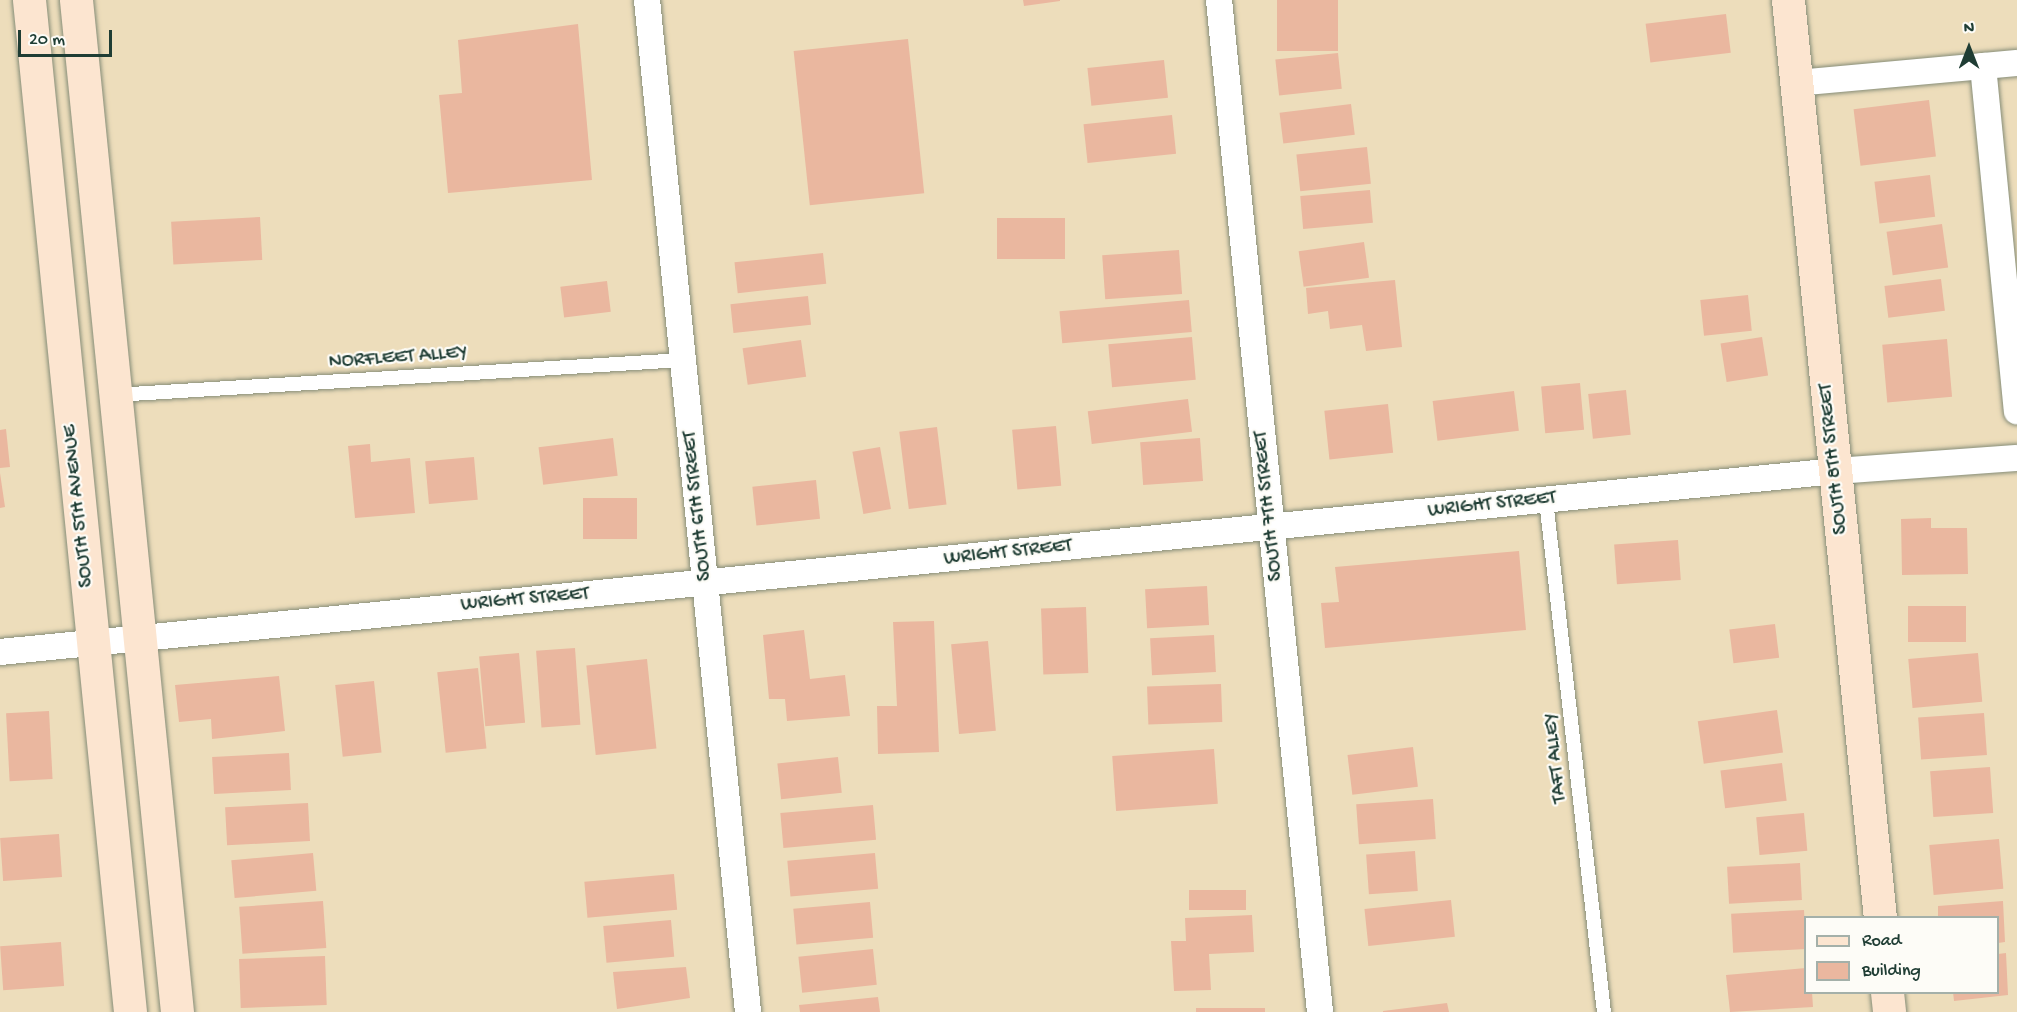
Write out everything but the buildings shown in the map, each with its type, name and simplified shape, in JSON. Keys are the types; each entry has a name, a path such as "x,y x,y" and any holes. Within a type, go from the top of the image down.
{"street":[{"name":"SOUTH 5TH AVENUE","path":"29,0 130,1012"},
{"path":"76,0 177,1012"},
{"name":"SOUTH 6TH STREET","path":"647,0 748,1012"},
{"name":"SOUTH 7TH STREET","path":"1219,0 1320,1012"},
{"name":"SOUTH 8TH STREET","path":"1788,0 1880,916"},
{"path":"1797,83 2017,63"},
{"path":"1983,66 2017,411"},
{"name":"WRIGHT STREET","path":"0,652 140,636 706,583 1835,471 2017,458"},
{"path":"1887,994 1889,1012"}],"lane":[{"name":"NORFLEET ALLEY","path":"115,395 683,360"},
{"name":"TAFT ALLEY","path":"1546,500 1604,1012"}]}
